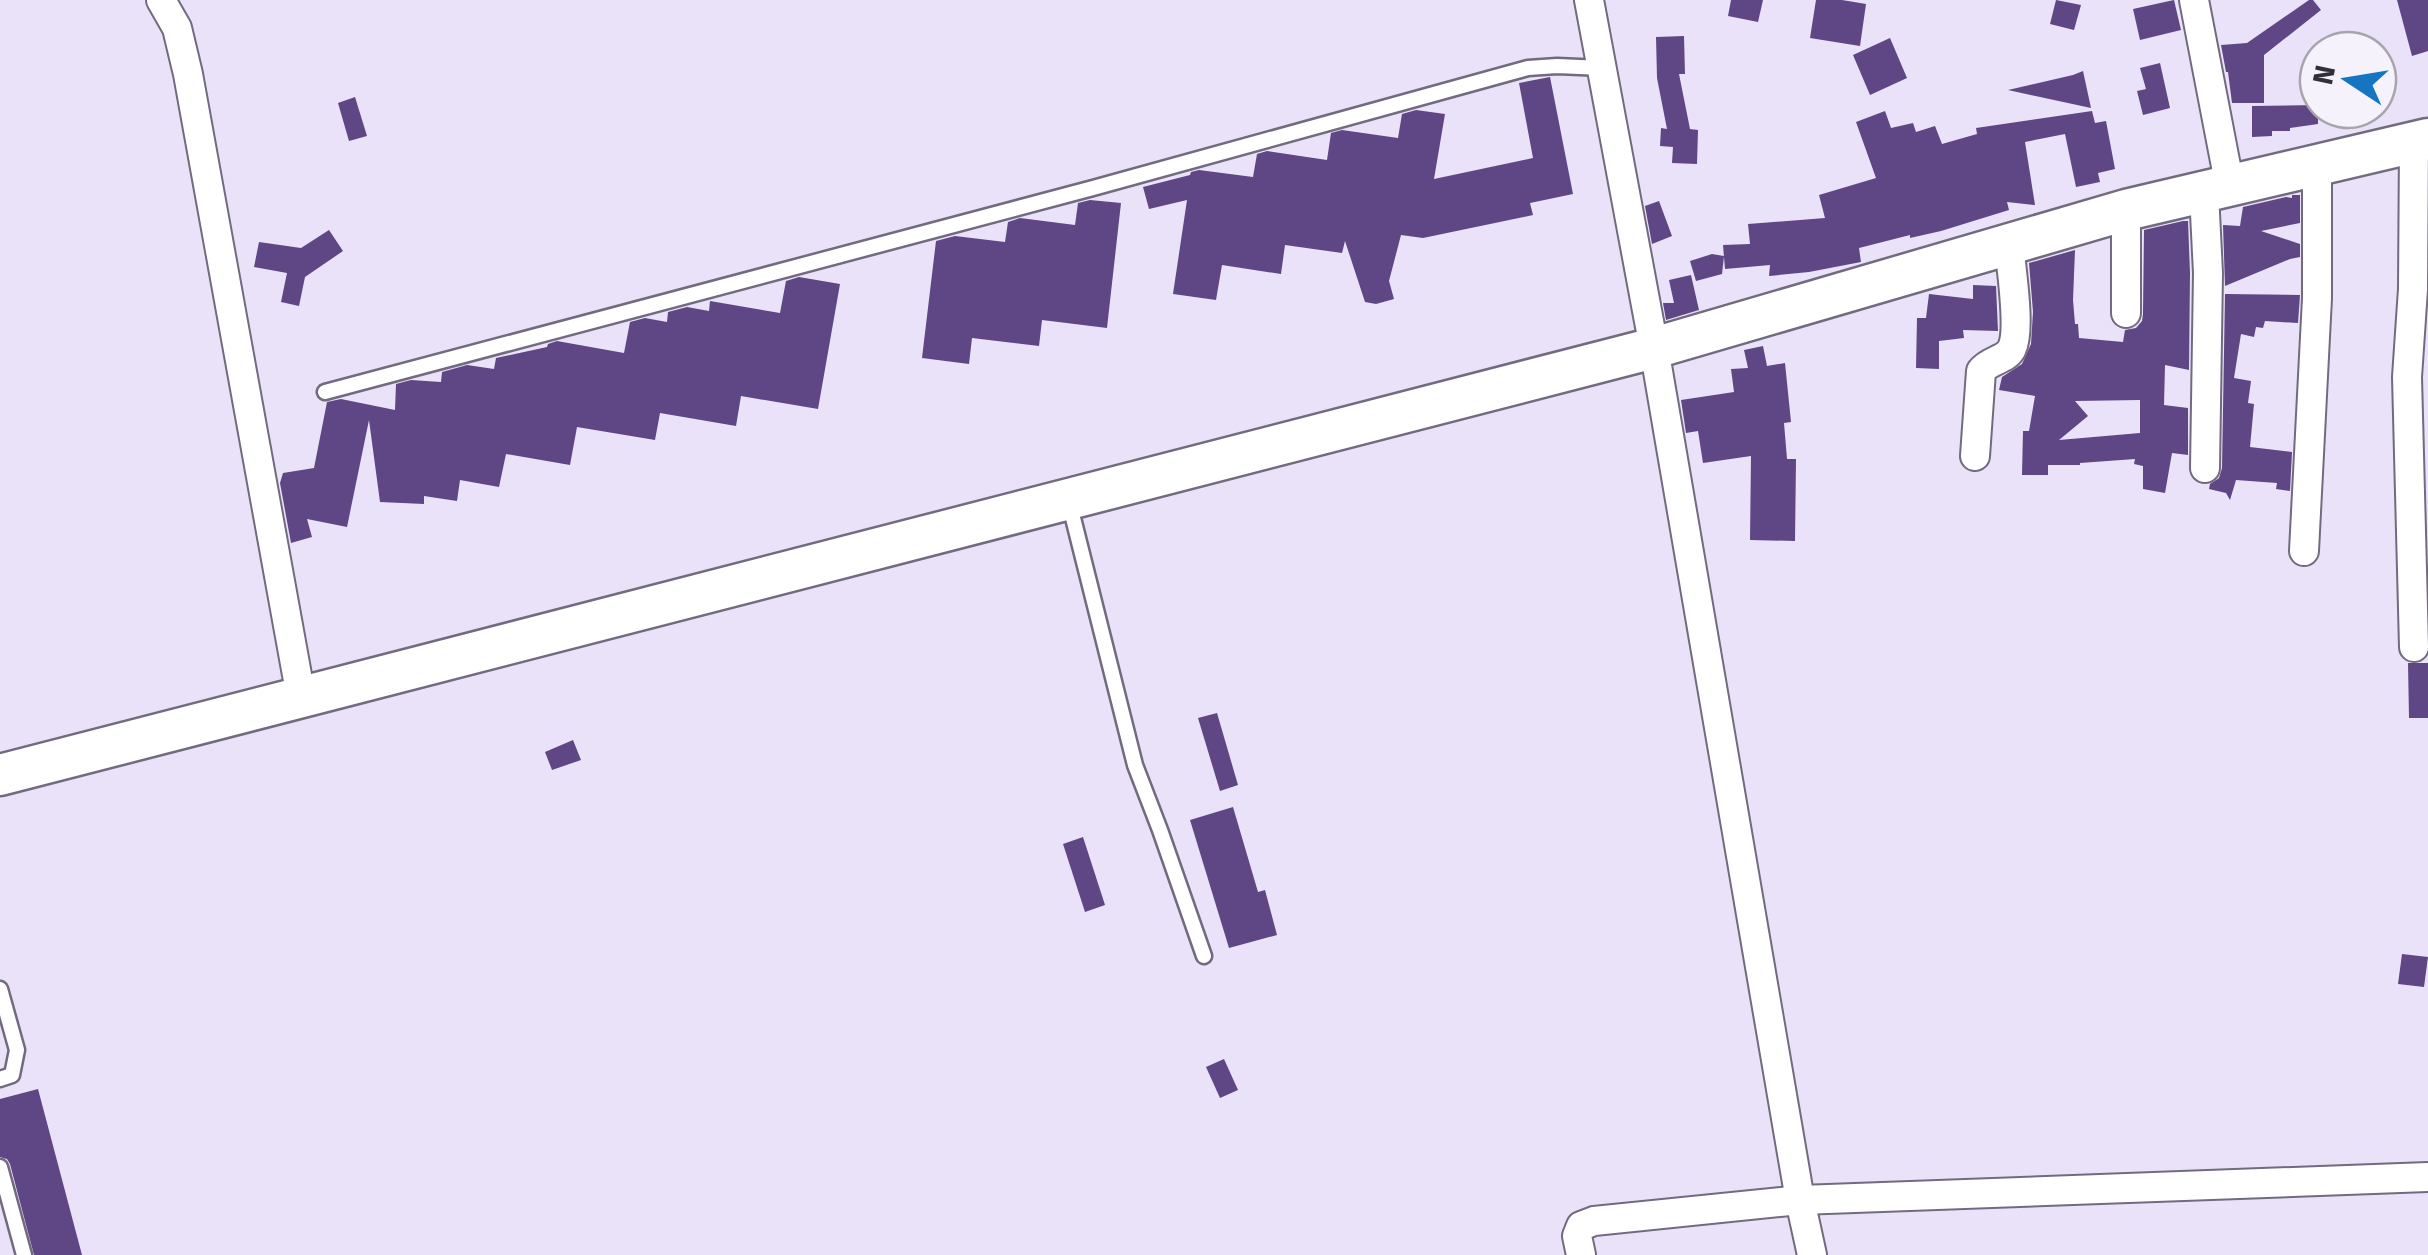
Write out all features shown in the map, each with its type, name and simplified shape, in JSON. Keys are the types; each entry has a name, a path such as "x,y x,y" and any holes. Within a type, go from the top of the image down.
{"street":[{"path":"161,0 177,28 188,74 301,697"},
{"path":"1589,0 1654,348 1812,1255"},
{"path":"2194,0 2218,190 2208,272 2206,468"},
{"path":"0,775 1654,348 2126,210 2421,141 2407,378 2414,647"},
{"path":"2304,551 2317,298 2316,165"},
{"path":"2126,210 2126,313"},
{"path":"1975,456 1982,371 1986,364 2012,350 2016,330 2009,244"},
{"path":"1581,1255 1577,1236 1581,1226 1594,1221 1800,1200 2428,1176"}],"lane":[{"path":"325,392 1528,68 1603,68"},
{"path":"1068,499 1135,765 1204,956"},
{"path":"0,989 18,1050 12,1075 0,1079"},
{"path":"0,1167 24,1255"}],"building":[{"path":"1731,0 1763,0 1758,22 1728,16"},
{"path":"1816,0 1866,4 1860,46 1810,38"},
{"path":"2056,0 2081,5 2074,30 2050,24"},
{"path":"2174,0 2181,30 2140,40 2133,9"},
{"path":"2309,0 2321,10 2264,55 2264,103 2232,103 2221,45 2247,43"},
{"path":"2397,0 2428,0 2428,51 2412,56"},
{"path":"1684,36 1685,74 1679,74 1690,129 1698,130 1697,164 1672,163 1673,147 1660,146 1661,128 1667,129 1657,78 1656,37"},
{"path":"1890,38 1907,78 1870,95 1853,55"},
{"path":"2160,63 2170,108 2143,115 2137,91 2146,89 2140,68"},
{"path":"2083,71 2091,108 2008,90 2073,75"},
{"path":"1550,77 1573,194 1530,203 1533,215 1423,238 1401,235 1389,281 1394,299 1376,304 1365,302 1345,241 1342,253 1285,245 1281,274 1222,265 1216,300 1173,294 1187,200 1149,209 1143,187 1199,170 1253,177 1257,154 1267,151 1327,160 1331,133 1342,130 1398,138 1402,114 1416,110 1445,114 1434,179 1533,158 1519,83"},
{"path":"355,97 367,136 349,141 338,103"},
{"path":"2298,105 2298,127 2272,131 2272,136 2252,137 2252,106"},
{"path":"1885,111 1891,128 1913,123 1916,132 1935,126 1942,144 1977,134 1976,128 2092,111 2095,123 2106,121 2115,169 2098,173 2100,182 2076,187 2065,134 2025,142 2035,205 2007,202 2009,210 1941,231 1859,248 1861,262 1769,276 1770,265 1725,269 1723,245 1750,244 1748,224 1825,218 1819,195 1876,178 1856,122"},
{"path":"2300,195 2300,223 2261,231 2300,244 2300,257 2225,286 2223,225 2240,226 2243,207"},
{"path":"1659,201 1672,236 1652,244 1645,206"},
{"path":"1078,203 1121,203 1107,328 1042,320 1039,346 972,338 969,364 922,358 936,241 955,236 1005,242 1008,222 1020,218 1075,225"},
{"path":"2188,221 2189,370 2165,365 2164,405 2188,408 2188,455 2172,453 2165,493 2143,489 2143,466 2134,464 2135,459 2048,465 2048,475 2022,475 2023,431 2029,431 2035,396 1999,390 2002,377 2022,364 2031,344 2029,263 2075,250 2073,300 2079,338 2123,342 2125,330 2136,328 2142,321 2144,230","holes":["2140,400 2140,433 2059,440 2088,416 2075,401"]},
{"path":"329,230 343,251 305,277 299,306 281,302 287,273 254,267 259,242 301,248"},
{"path":"1712,254 1724,256 1722,274 1696,281 1690,261"},
{"path":"1691,275 1699,310 1666,320 1663,303 1674,303 1669,280"},
{"path":"799,277 840,284 818,409 741,396 736,426 660,413 655,440 577,427 570,465 506,454 499,487 460,480 457,501 424,496 424,504 380,502 369,420 347,527 307,519 312,537 291,543 280,483 283,473 314,468 327,402 341,399 395,410 396,384 411,380 441,382 442,372 467,365 494,369 496,358 547,347 557,341 624,353 630,322 645,318 667,322 668,312 687,307 709,311 710,301 780,313 786,281"},
{"path":"1973,285 1996,286 1998,331 1963,330 1964,338 1939,341 1939,369 1916,368 1917,318 1926,318 1929,294 1973,299"},
{"path":"2225,294 2300,295 2298,323 2265,321 2263,328 2256,327 2254,337 2241,334 2234,378 2251,381 2248,403 2254,404 2250,447 2292,452 2290,491 2276,489 2277,483 2236,480 2230,500 2226,493 2209,489 2222,468"},
{"path":"1763,346 1767,366 1785,363 1791,422 1784,423 1787,459 1796,459 1795,541 1750,540 1751,456 1703,463 1698,431 1686,433 1681,400 1734,392 1731,369 1748,368 1744,350"},
{"path":"2408,663 2428,663 2428,718 2409,718"},
{"path":"1217,713 1238,785 1220,791 1198,718"},
{"path":"573,740 581,760 552,770 545,752"},
{"path":"1233,807 1258,892 1265,890 1277,935 1229,948 1190,820"},
{"path":"1083,837 1105,905 1085,912 1063,844"},
{"path":"2402,954 2428,957 2424,987 2398,984"},
{"path":"1224,1059 1238,1090 1220,1098 1206,1067"},
{"path":"38,1089 82,1255 34,1255 10,1164 0,1157 0,1099"}]}
